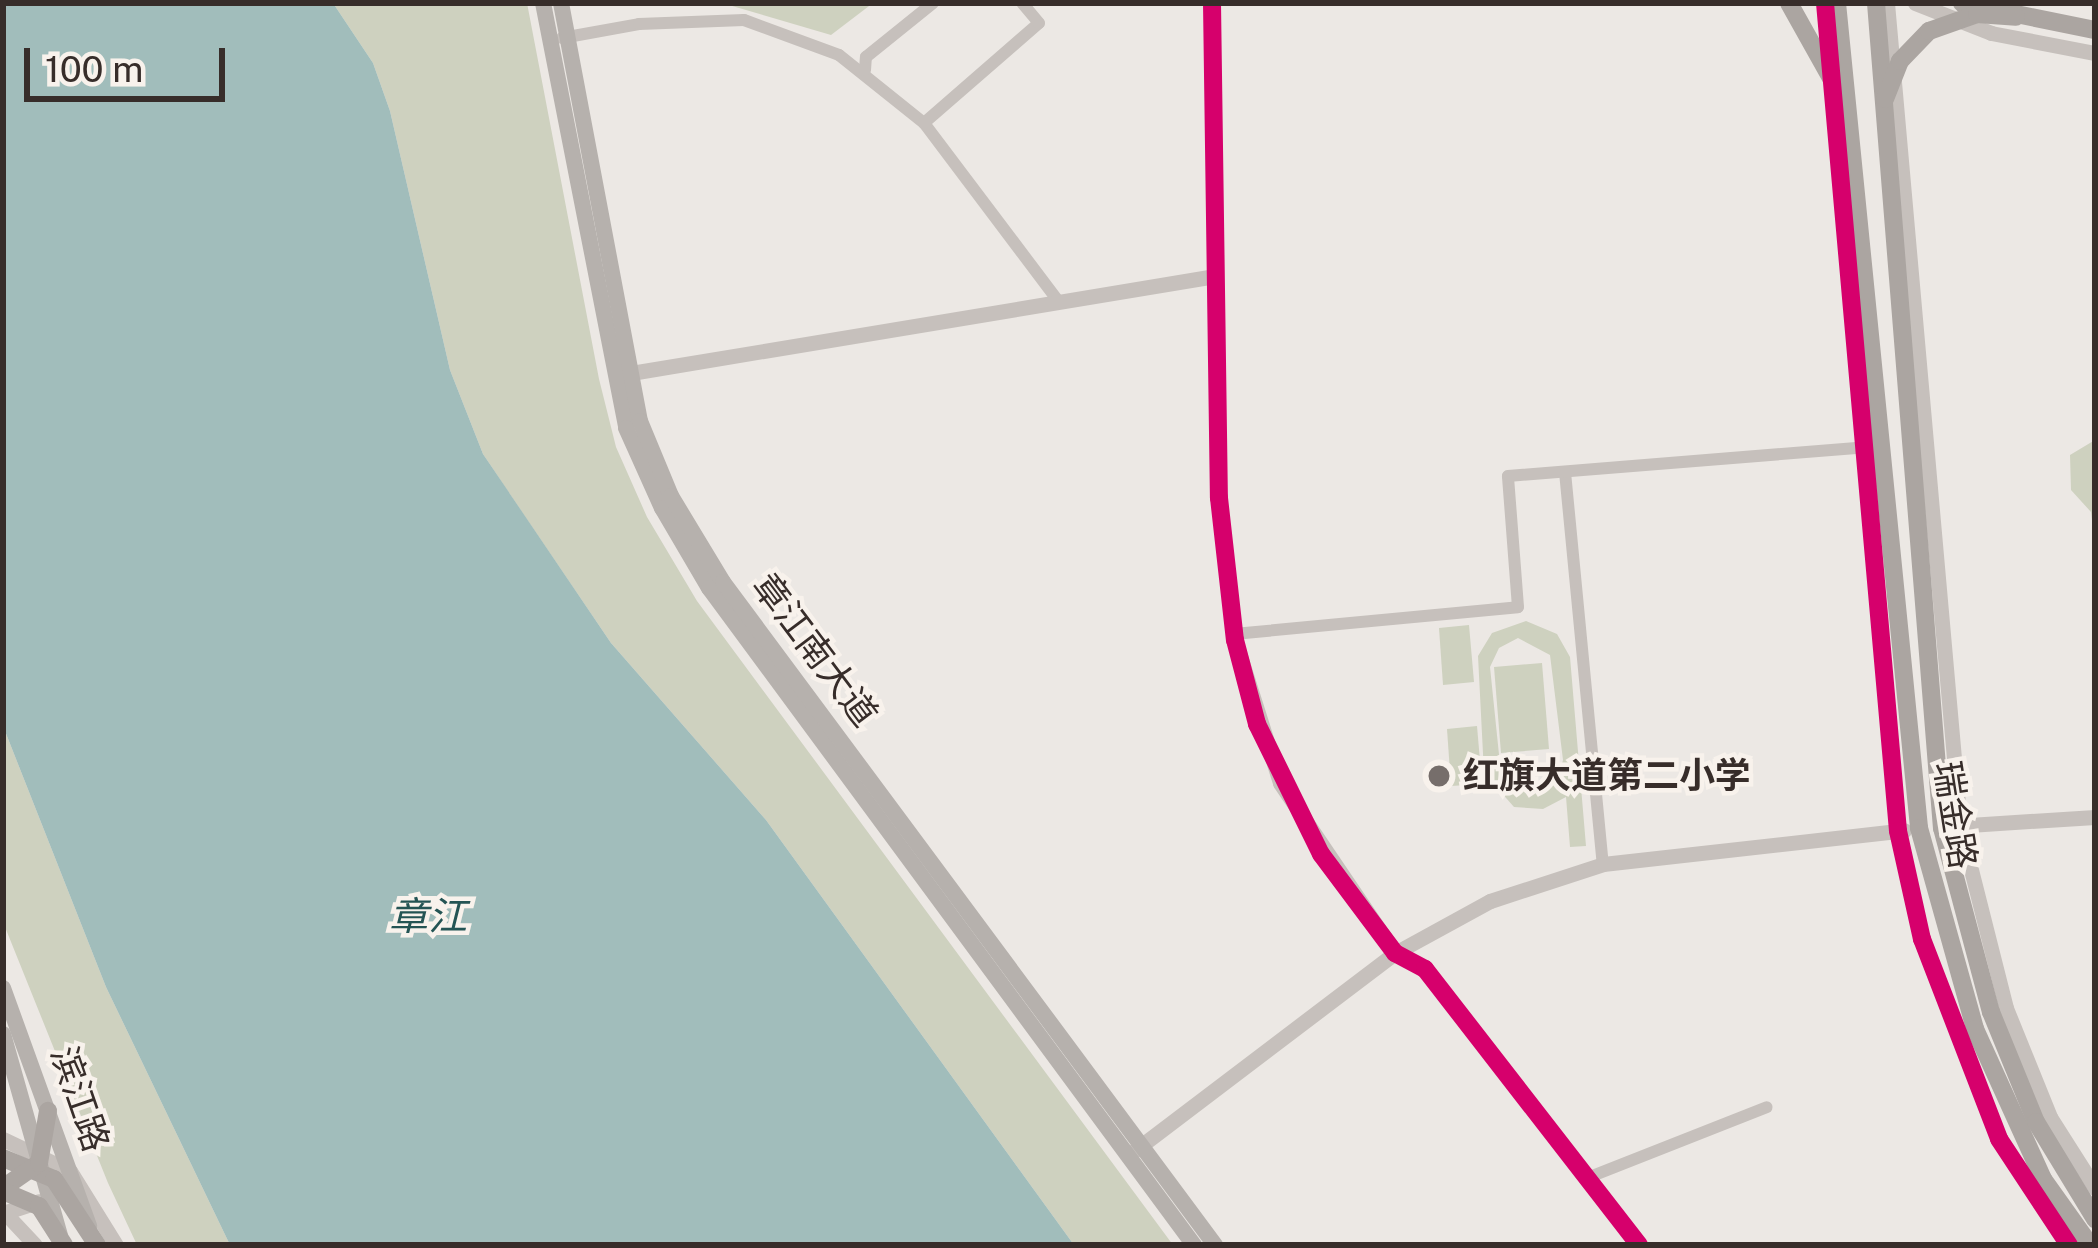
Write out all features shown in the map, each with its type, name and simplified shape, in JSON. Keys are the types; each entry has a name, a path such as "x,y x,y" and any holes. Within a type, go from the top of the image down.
{"main road":[{"name":"章江南大道","path":"543,3 558,39 650,451 723,582 1134,1151 1194,1245"},
{"name":"章江南大道","path":"561,3 558,39 626,428 653,490 709,587 1134,1151 1215,1245"},
{"path":"1789,3 1830,68 1856,134"},
{"name":"瑞金路","path":"1837,3 1856,134 1875,447 1919,828 1972,1022 2042,1179 2090,1245"},
{"name":"瑞金路","path":"1876,3 1881,134 1951,827 1991,1012 2036,1122 2095,1219"},
{"path":"1881,134 1893,74 1918,40 1960,10 2023,13 2095,30"},
{"name":"滨江路","path":"3,988 49,1111"},
{"name":"滨江路","path":"3,1034 48,1169"},
{"path":"49,1111 48,1169 63,1241"},
{"path":"3,1158 48,1169 94,1239"},
{"path":"3,1189 48,1169"},
{"path":"3,1189 48,1169"}],"street":[{"path":"865,70 866,57 934,3"},
{"path":"924,123 1039,23 1022,3"},
{"path":"1212,3 1219,498 1234,634 1280,783 1395,953 1425,969 1639,1245"},
{"path":"1826,3 1875,447 1898,831 1922,940 1999,1138 2069,1245"},
{"path":"1887,3 1951,827 2006,1008 2050,1117 2095,1188"},
{"path":"1916,3 1960,10 1990,33 2095,53"},
{"path":"558,39 679,20 744,20 802,36 865,70 924,123 1059,302"},
{"path":"631,373 1215,276"},
{"path":"1234,634 1518,607 1508,476 1875,447"},
{"path":"1565,472 1603,864"},
{"path":"1951,827 2095,817"},
{"path":"1134,1151 1395,953 1490,901 1603,864 1919,828"},
{"path":"1588,1178 1767,1107"},
{"path":"3,1138 48,1169 116,1245"},
{"path":"35,1245 22,1223 3,1214 48,1169"}],"green space":[{"path":"333,3 527,3 599,379 616,447 647,517 697,601 1173,1245 1074,1245 766,820 611,643 524,515 483,454 450,370 390,111 373,63"},
{"path":"722,3 873,3 831,35"},
{"path":"2095,440 2095,547 2091,512 2071,490 2070,455"},
{"path":"1526,621 1557,634 1570,657 1586,846 1570,847 1566,797 1543,809 1514,807 1484,773 1478,656 1492,633","holes":["1518,638 1550,655 1563,760 1557,782 1530,795 1501,774 1490,667 1499,648"]},
{"path":"1469,625 1474,682 1443,685 1439,628"},
{"path":"1542,663 1549,749 1501,753 1494,667"},
{"path":"3,726 106,987 230,1245 137,1245 108,1183 3,922"},
{"path":"1477,726 1482,784 1451,786 1447,729"}],"water":[{"name":"章江","path":"3,3 333,3 373,63 390,111 450,370 483,454 611,643 766,820 1074,1245 230,1245 106,987 3,726"}],"cycle path":[{"path":"1212,3 1219,498 1235,640 1257,724 1321,854 1395,953 1425,969 1639,1245"},
{"path":"1825,3 1898,831 1922,939 1999,1139 2069,1245"}],"place":[{"name":"红旗大道第二小学","path":"1439,776"}]}
